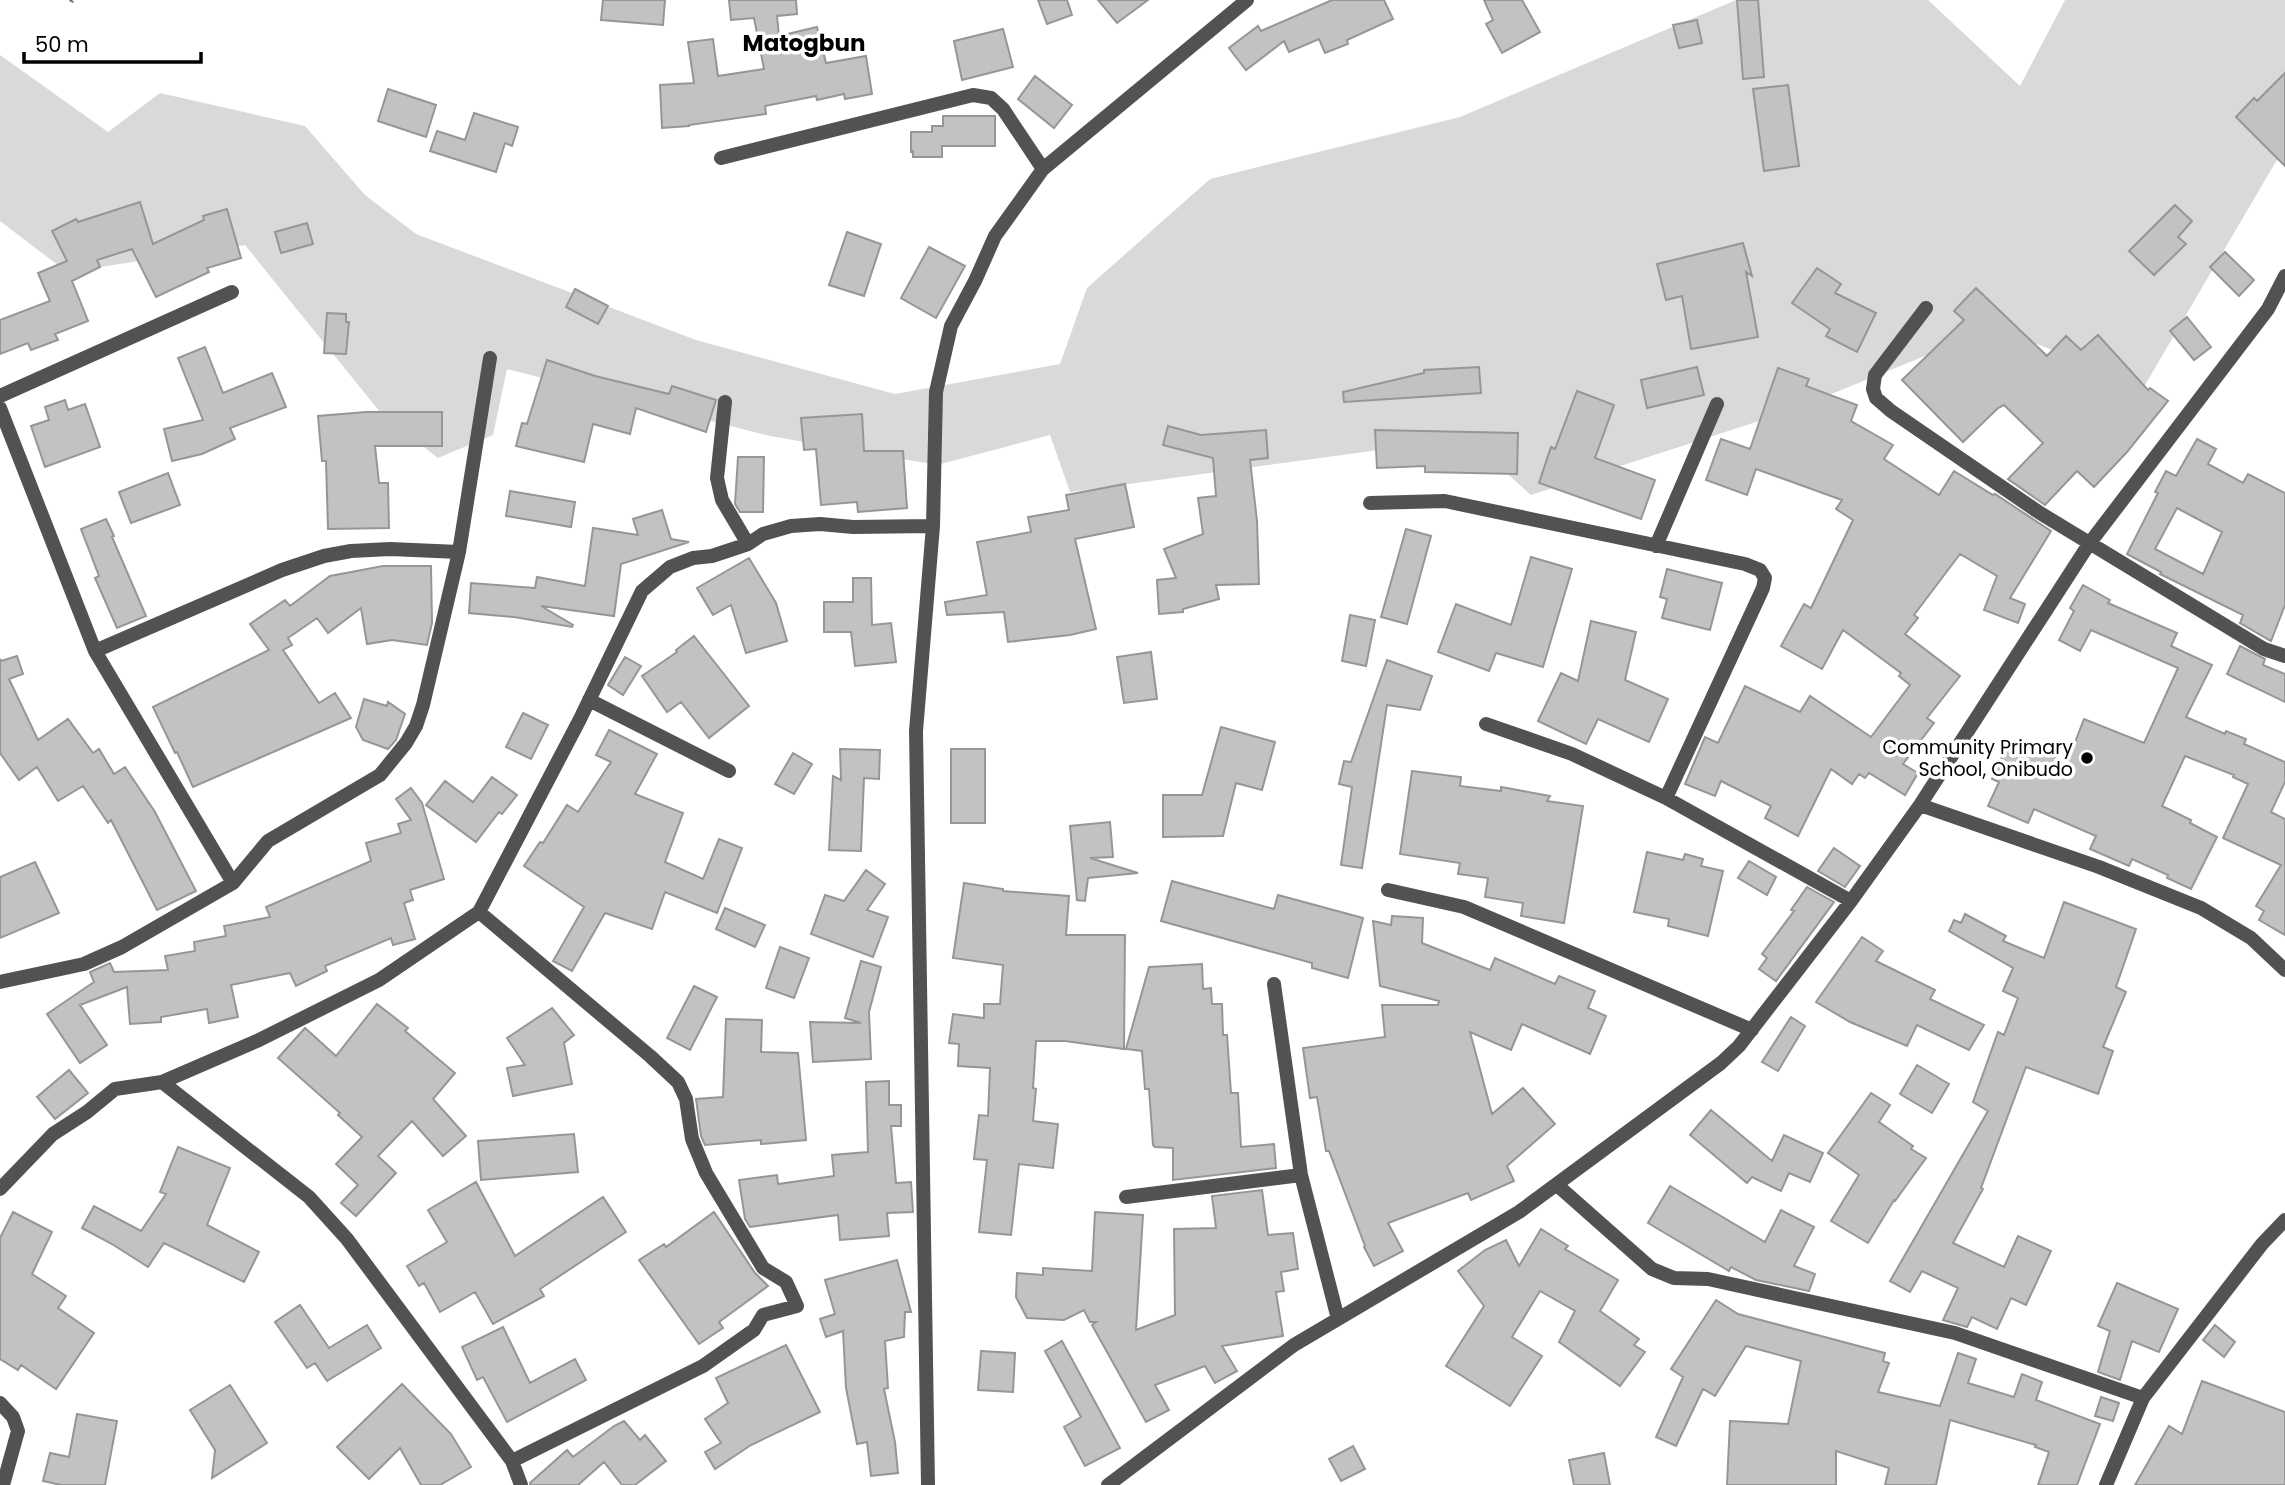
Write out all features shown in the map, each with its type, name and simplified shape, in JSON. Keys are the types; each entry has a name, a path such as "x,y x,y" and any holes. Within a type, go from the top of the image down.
{"street":[{"path":"928,1485 916,731 933,526 936,392 951,326 995,236 1043,169 1247,0"},
{"path":"721,158 973,95 991,98 1003,109 1043,169"},
{"path":"1108,1485 1294,1345 1519,1212 1721,1063 1752,1030 1851,901 1920,805 2088,544 2268,309 2285,276"},
{"path":"0,397 232,292"},
{"path":"1926,308 1875,375 1873,389 1876,398 1891,411 2088,544 2264,649 2285,656"},
{"path":"2268,309 2285,311"},
{"path":"0,982 84,964 122,947 233,883 268,841 380,775 406,743 416,726 423,705 459,552 490,358"},
{"path":"725,402 717,478 722,500 748,544"},
{"path":"1656,546 1717,404"},
{"path":"0,408 95,651 233,883"},
{"path":"1370,503 1445,501 1745,564 1760,570 1765,578 1763,588 1667,798"},
{"path":"0,1189 53,1134 115,1090 162,1082 259,1040 379,979 479,912 642,592 670,567 693,558 712,556 748,544 763,534 791,526 933,526"},
{"path":"95,651 282,570 324,556 351,551 390,549 459,552"},
{"path":"589,700 729,771"},
{"path":"1486,724 1572,754 1667,798 1851,901"},
{"path":"1920,805 2099,867 2201,908 2250,938 2285,970"},
{"path":"1388,890 1464,907 1752,1030"},
{"path":"479,912 678,1082 686,1099 692,1139 706,1174 763,1268 786,1282 797,1306 763,1315 754,1330 703,1366 512,1461"},
{"path":"1274,984 1301,1175 1338,1319"},
{"path":"162,1082 309,1197 347,1240 512,1461 521,1485"},
{"path":"1126,1197 1301,1175"},
{"path":"1557,1185 1652,1269 1674,1278 1708,1279 1955,1333 2143,1398"},
{"path":"2106,1485 2143,1398 2262,1244 2285,1220"},
{"path":"0,1403 13,1417 18,1431 3,1485"}],"shaded area":[{"path":"1736,0 1928,0 2020,86 2065,0 2285,0 2285,146 2145,385 1994,328 1787,412 1531,495 1468,438 1070,492 1050,435 937,465 770,436 507,369 493,435 438,458 380,412 245,245 67,272 0,221 0,55 108,132 160,93 305,126 365,195 416,234 696,340 895,394 1060,364 1087,288 1210,179 1460,117"}],"building":[{"path":"603,0 665,0 663,25 601,20"},
{"path":"729,0 796,0 797,14 777,16 779,36 817,27 826,63 866,56 872,94 845,99 844,94 817,100 816,96 765,106 766,114 662,128 660,85 694,83 688,42 713,39 718,76 764,69 754,18 731,20"},
{"path":"1038,0 1067,0 1072,15 1047,24"},
{"path":"1098,0 1148,0 1117,23"},
{"path":"1332,0 1384,0 1393,19 1347,40 1348,44 1325,53 1319,39 1289,52 1284,41 1246,70 1229,48 1258,26 1261,31"},
{"path":"1484,0 1522,0 1540,32 1502,53 1486,24 1493,20"},
{"path":"1737,0 1758,0 1764,77 1743,79"},
{"path":"1697,20 1702,43 1679,48 1673,25"},
{"path":"1003,29 1013,67 962,80 954,41"},
{"path":"2285,73 2285,166 2236,117 2254,98 2257,101"},
{"path":"1035,76 1072,105 1054,128 1018,99"},
{"path":"1788,85 1799,166 1764,171 1753,89"},
{"path":"388,89 436,105 426,137 378,121"},
{"path":"474,113 518,127 512,146 505,143 496,172 430,151 437,131 465,140"},
{"path":"943,116 995,116 995,146 942,146 942,157 913,157 911,132 932,132 932,126 943,126"},
{"path":"140,202 153,244 204,220 203,216 227,209 241,258 207,268 209,272 156,297 132,249 97,260 100,267 72,281 88,321 55,334 58,340 31,350 28,343 0,354 0,320 50,301 38,273 67,261 52,231 76,219 78,222"},
{"path":"2175,205 2192,221 2178,237 2186,244 2154,275 2129,251"},
{"path":"307,223 313,244 281,253 275,232"},
{"path":"847,232 881,244 864,296 829,285"},
{"path":"1743,243 1752,276 1746,272 1758,337 1691,349 1682,296 1666,300 1657,264"},
{"path":"929,247 965,266 936,318 901,298"},
{"path":"2225,252 2254,280 2239,296 2210,267"},
{"path":"1817,268 1841,284 1835,293 1876,313 1857,352 1826,336 1830,329 1792,303"},
{"path":"1976,288 2047,356 2066,336 2081,350 2098,335 2148,390 2150,388 2168,401 2127,452 2094,487 2077,471 2045,505 2008,479 2043,443 2004,405 1963,442 1902,380 1964,320 1954,311"},
{"path":"575,289 608,306 598,324 566,307"},
{"path":"327,313 346,314 346,322 349,322 346,354 324,353"},
{"path":"2187,317 2211,347 2194,360 2170,331"},
{"path":"205,347 223,393 272,373 286,407 230,428 235,439 202,454 172,461 164,429 203,420 178,358"},
{"path":"547,360 595,376 669,394 672,386 716,400 706,432 636,408 630,434 593,424 584,462 516,446 522,423 527,424"},
{"path":"1479,367 1481,393 1344,402 1343,392 1424,373 1424,370"},
{"path":"1697,367 1704,395 1647,408 1641,380"},
{"path":"1778,368 1809,379 1806,386 1857,405 1851,421 1893,445 1884,459 1939,495 1954,471 2051,531 2010,598 2025,604 2018,623 1984,610 1997,576 1960,554 1914,615 1918,618 1905,634 1960,676 1927,718 1934,723 1903,764 1918,773 1905,795 1869,773 1865,778 1859,774 1852,784 1831,769 1798,836 1765,818 1771,806 1721,781 1715,796 1685,784 1705,737 1718,743 1745,686 1800,712 1810,696 1871,737 1910,685 1899,676 1901,673 1843,630 1822,669 1781,646 1804,604 1811,608 1853,520 1836,509 1842,500 1756,469 1747,495 1706,480 1721,439 1750,449"},
{"path":"1577,391 1614,405 1595,458 1655,480 1641,519 1539,483 1551,447 1555,449"},
{"path":"65,400 68,410 85,404 100,447 45,467 31,426 49,420 45,407"},
{"path":"366,412 442,412 442,446 375,446 379,483 388,483 389,528 328,529 326,461 322,461 318,416"},
{"path":"862,414 864,451 903,451 907,508 858,512 857,502 821,505 816,449 804,450 801,418"},
{"path":"1168,426 1201,435 1266,430 1268,458 1250,460 1257,521 1259,584 1216,585 1219,599 1183,609 1183,612 1159,614 1157,580 1176,578 1164,549 1203,534 1198,498 1216,496 1213,458 1163,445"},
{"path":"1375,430 1518,433 1517,474 1425,472 1425,466 1377,468"},
{"path":"2197,439 2216,449 2208,464 2243,483 2248,474 2285,493 2285,605 2271,641 2240,623 2243,615 2160,574 2161,572 2127,554 2158,493 2155,492 2166,471 2176,476","holes":["2177,508 2222,532 2203,574 2155,549"]},
{"path":"738,457 764,457 763,512 740,512 735,504"},
{"path":"168,473 180,505 131,523 119,492"},
{"path":"1125,484 1134,527 1075,539 1096,629 1070,635 1008,642 1004,612 947,615 945,602 987,595 977,542 1031,532 1028,517 1069,510 1066,495"},
{"path":"510,491 575,502 571,527 506,516"},
{"path":"662,510 671,539 689,542 621,564 614,616 541,606 573,625 572,627 469,613 471,583 535,588 537,577 585,586 593,528 638,535 633,519"},
{"path":"106,519 146,616 117,628 95,578 99,576 81,529"},
{"path":"1406,529 1431,536 1407,624 1381,617"},
{"path":"1531,557 1572,569 1543,667 1496,653 1489,671 1438,652 1456,604 1511,625"},
{"path":"749,558 776,603 787,641 746,653 731,605 713,615 697,588"},
{"path":"383,566 431,566 432,623 427,645 392,640 367,644 361,608 328,633 317,618 288,638 292,645 283,650 319,703 335,693 351,718 193,787 153,707 269,650 250,624 285,600 290,606 330,576"},
{"path":"1667,569 1722,583 1710,630 1662,618 1667,599 1660,597"},
{"path":"853,578 871,578 872,625 891,623 896,662 855,666 851,632 824,632 824,602 853,602"},
{"path":"2083,585 2110,600 2108,603 2177,633 2171,646 2212,665 2186,717 2225,734 2226,731 2246,739 2244,744 2285,762 2285,782 2271,812 2285,819 2285,935 2259,920 2264,911 2256,906 2281,865 2223,838 2248,784 2233,777 2234,775 2185,756 2162,806 2217,837 2191,889 2132,859 2129,866 2090,849 2096,836 2034,809 2028,823 1988,806 1999,782 1992,779 2007,745 2014,748 2017,741 2067,763 2084,719 2144,743 2178,668 2091,630 2080,651 2059,640 2074,611 2070,608"},
{"path":"1350,615 1375,620 1366,666 1342,661"},
{"path":"1591,621 1636,632 1625,680 1668,699 1649,742 1598,719 1586,744 1538,721 1561,673 1578,681"},
{"path":"694,636 749,706 709,738 681,702 667,712 642,676 677,652 676,650"},
{"path":"2240,646 2265,659 2263,665 2285,674 2285,702 2227,674"},
{"path":"1151,652 1157,699 1124,703 1117,657"},
{"path":"17,656 23,674 9,679 38,740 68,719 93,753 99,749 114,774 125,767 155,812 196,891 157,910 111,820 108,823 83,786 58,801 37,767 19,780 0,753 0,659 1,661"},
{"path":"625,657 641,666 623,695 608,685"},
{"path":"1387,660 1432,676 1420,710 1387,705 1362,868 1341,865 1352,787 1339,784 1344,761 1351,762"},
{"path":"364,699 387,706 388,702 405,714 396,740 388,749 363,740 356,727"},
{"path":"523,713 548,725 531,759 506,747"},
{"path":"1221,727 1275,742 1262,790 1236,783 1223,836 1163,837 1163,795 1202,795"},
{"path":"609,730 657,754 635,794 683,813 665,862 703,879 719,839 742,848 717,913 665,892 652,929 605,913 572,971 553,961 584,907 524,866 540,842 543,843 567,805 578,812 611,762 596,755"},
{"path":"840,749 880,750 879,779 864,778 861,851 829,850 833,776 841,780"},
{"path":"951,749 985,749 985,823 951,823"},
{"path":"793,753 812,764 794,794 775,784"},
{"path":"1412,771 1461,777 1460,786 1501,791 1501,787 1550,796 1547,801 1583,806 1564,923 1521,916 1523,903 1485,897 1488,878 1458,874 1460,863 1400,854"},
{"path":"492,777 517,795 502,814 499,812 476,842 426,805 445,781 473,802"},
{"path":"411,788 422,803 444,879 410,890 413,900 404,903 415,939 393,945 391,938 325,966 327,971 296,986 290,973 231,985 238,1017 209,1023 207,1009 161,1017 161,1022 130,1024 127,987 80,1005 107,1045 80,1063 47,1014 94,982 90,972 110,963 114,972 168,970 165,956 195,951 194,942 226,936 224,926 270,917 266,907 371,861 366,843 401,833 398,824 411,820 396,799"},
{"path":"1110,822 1113,857 1090,858 1138,873 1088,878 1085,901 1077,900 1070,826"},
{"path":"1834,848 1860,866 1845,887 1818,871"},
{"path":"1647,852 1683,860 1685,854 1703,859 1701,866 1723,871 1708,936 1668,926 1669,919 1634,912"},
{"path":"1749,861 1776,877 1767,895 1738,878"},
{"path":"35,862 59,913 0,938 0,877"},
{"path":"866,870 885,884 867,910 888,917 873,957 811,934 825,895 844,901"},
{"path":"1172,881 1274,909 1278,895 1363,918 1348,978 1312,968 1312,963 1161,921"},
{"path":"964,883 1003,891 1069,896 1066,935 1125,935 1124,1049 1065,1041 1036,1041 1033,1121 1058,1124 1053,1168 1019,1164 1011,1235 979,1232 987,1160 974,1159 979,1115 988,1116 990,1068 958,1066 959,1044 949,1043 953,1014 984,1018 984,1004 1000,1004 1003,965 953,958"},
{"path":"1807,887 1834,902 1776,981 1759,969 1767,958 1762,954 1794,911 1791,910"},
{"path":"2064,902 2136,929 2116,987 2126,992 2103,1047 2113,1051 2098,1094 2026,1067 1981,1188 1983,1189 1953,1243 2004,1267 2018,1236 2051,1251 2026,1305 2011,1298 1997,1329 1972,1317 1967,1327 1943,1320 1958,1288 1922,1271 1910,1292 1890,1281 1988,1111 1973,1102 1998,1032 2004,1035 2018,998 2003,991 2013,968 1949,931 1954,920 1961,923 1965,914 2006,936 2003,941 2044,958"},
{"path":"725,908 765,925 755,947 716,929"},
{"path":"1392,916 1423,918 1422,943 1490,970 1495,958 1555,984 1559,976 1595,991 1588,1008 1606,1016 1590,1054 1522,1024 1511,1050 1470,1032 1492,1114 1523,1088 1555,1124 1507,1166 1514,1181 1471,1200 1468,1193 1388,1223 1403,1251 1374,1266 1364,1247 1329,1151 1326,1151 1317,1097 1310,1098 1303,1048 1385,1037 1382,1005 1438,1005 1439,1001 1380,986 1373,921 1391,925"},
{"path":"1862,937 1883,951 1876,961 1935,990 1930,999 1984,1025 1969,1050 1917,1025 1907,1046 1850,1022 1816,1002"},
{"path":"780,947 809,958 794,998 766,988"},
{"path":"861,961 881,967 869,1012 871,1059 813,1062 810,1022 861,1023 845,1018"},
{"path":"1202,964 1203,989 1211,988 1212,1004 1222,1004 1223,1035 1227,1035 1231,1093 1238,1093 1241,1147 1274,1144 1276,1168 1173,1180 1173,1148 1153,1145 1149,1089 1145,1089 1142,1051 1126,1049 1149,967"},
{"path":"694,986 717,997 690,1050 667,1038"},
{"path":"377,1004 408,1028 405,1031 455,1073 433,1099 466,1136 443,1156 412,1121 378,1156 396,1173 356,1216 341,1203 358,1185 336,1164 362,1137 338,1115 340,1113 278,1058 305,1028 336,1056"},
{"path":"552,1008 574,1035 564,1043 572,1084 513,1096 507,1068 525,1065 507,1038"},
{"path":"1791,1017 1805,1026 1778,1071 1762,1062"},
{"path":"726,1019 762,1020 761,1052 798,1053 806,1140 761,1144 761,1140 705,1145 701,1136 696,1099 723,1097"},
{"path":"1917,1065 1949,1084 1932,1113 1900,1094"},
{"path":"69,1070 88,1093 55,1119 37,1097"},
{"path":"889,1081 889,1105 901,1105 901,1126 891,1126 896,1183 911,1182 913,1212 887,1213 889,1236 840,1240 838,1215 750,1227 745,1219 739,1180 777,1175 778,1184 834,1176 832,1155 868,1152 866,1082"},
{"path":"1871,1093 1890,1105 1879,1122 1926,1158 1894,1200 1868,1243 1831,1221 1859,1175 1828,1153"},
{"path":"1711,1110 1772,1161 1784,1135 1823,1153 1810,1182 1789,1173 1781,1191 1752,1177 1747,1183 1690,1135"},
{"path":"574,1134 578,1172 481,1180 478,1141"},
{"path":"178,1147 230,1168 207,1225 259,1252 244,1282 164,1243 148,1267 82,1228 94,1206 141,1231 166,1194 160,1192"},
{"path":"476,1182 515,1256 603,1197 626,1232 540,1289 544,1296 493,1324 475,1292 440,1312 424,1283 419,1286 407,1266 447,1242 428,1210"},
{"path":"1670,1186 1765,1242 1781,1210 1814,1227 1794,1266 1815,1274 1809,1291 1756,1280 1731,1267 1729,1271 1648,1223"},
{"path":"1262,1190 1268,1235 1293,1233 1298,1269 1281,1272 1284,1291 1276,1292 1283,1336 1222,1346 1237,1371 1215,1383 1205,1366 1155,1385 1169,1410 1146,1422 1092,1325 1096,1322 1090,1322 1084,1310 1064,1320 1027,1318 1016,1297 1017,1273 1043,1275 1043,1268 1092,1271 1095,1212 1143,1215 1136,1330 1175,1315 1174,1229 1216,1228 1212,1196"},
{"path":"13,1212 52,1232 32,1274 66,1296 58,1308 94,1333 56,1389 21,1365 18,1370 0,1359 0,1238"},
{"path":"714,1212 755,1273 768,1286 719,1322 723,1328 699,1344 639,1260 664,1244 666,1247"},
{"path":"1541,1229 1568,1246 1565,1249 1618,1280 1600,1311 1639,1339 1634,1345 1645,1352 1620,1386 1559,1342 1575,1311 1540,1291 1512,1337 1542,1356 1510,1406 1446,1366 1484,1306 1458,1271 1485,1250 1506,1240 1519,1266"},
{"path":"897,1260 911,1312 905,1312 904,1337 885,1341 888,1388 884,1389 895,1442 898,1473 871,1476 867,1442 857,1444 846,1388 843,1331 826,1337 820,1319 835,1314 825,1280"},
{"path":"2117,1283 2178,1309 2159,1352 2132,1341 2120,1380 2098,1372 2110,1331 2098,1326"},
{"path":"1716,1300 1738,1314 1885,1353 1883,1361 1889,1363 1878,1392 1940,1406 1958,1353 1976,1359 1968,1383 2014,1397 2022,1374 2042,1382 2036,1400 2100,1424 2077,1485 2038,1485 2049,1452 2035,1447 2036,1445 1950,1420 1936,1485 1885,1485 1889,1468 1836,1451 1836,1485 1727,1485 1730,1421 1788,1424 1801,1361 1746,1346 1715,1396 1703,1389 1676,1446 1656,1437 1683,1377 1671,1369"},
{"path":"300,1305 329,1348 367,1325 381,1348 327,1381 315,1363 307,1368 275,1322"},
{"path":"2215,1325 2235,1342 2224,1357 2203,1340"},
{"path":"503,1327 530,1383 575,1359 586,1380 507,1422 483,1377 477,1380 462,1347"},
{"path":"1062,1341 1120,1448 1085,1466 1064,1427 1081,1417 1045,1351"},
{"path":"786,1345 820,1412 751,1445 715,1469 705,1452 721,1443 705,1419 728,1403 716,1378"},
{"path":"981,1351 1015,1353 1013,1392 978,1390"},
{"path":"2202,1381 2285,1412 2285,1485 2135,1485 2169,1426 2182,1434"},
{"path":"402,1384 451,1434 471,1467 440,1485 421,1485 400,1448 369,1479 337,1447"},
{"path":"230,1385 267,1443 212,1478 215,1450 190,1410"},
{"path":"2101,1397 2119,1403 2113,1421 2095,1416"},
{"path":"77,1414 117,1421 105,1485 61,1485 43,1481 50,1453 69,1457"},
{"path":"624,1421 640,1440 645,1435 666,1461 635,1485 622,1485 604,1462 578,1485 530,1485 567,1450 573,1457"},
{"path":"1353,1446 1365,1469 1341,1481 1329,1459"},
{"path":"1604,1453 1610,1485 1574,1485 1569,1460"}],"place":[{"name":"Community Primary School, Onibudo","path":"2087,758"}],"district":[{"name":"Matogbun","path":"804,43"}]}
